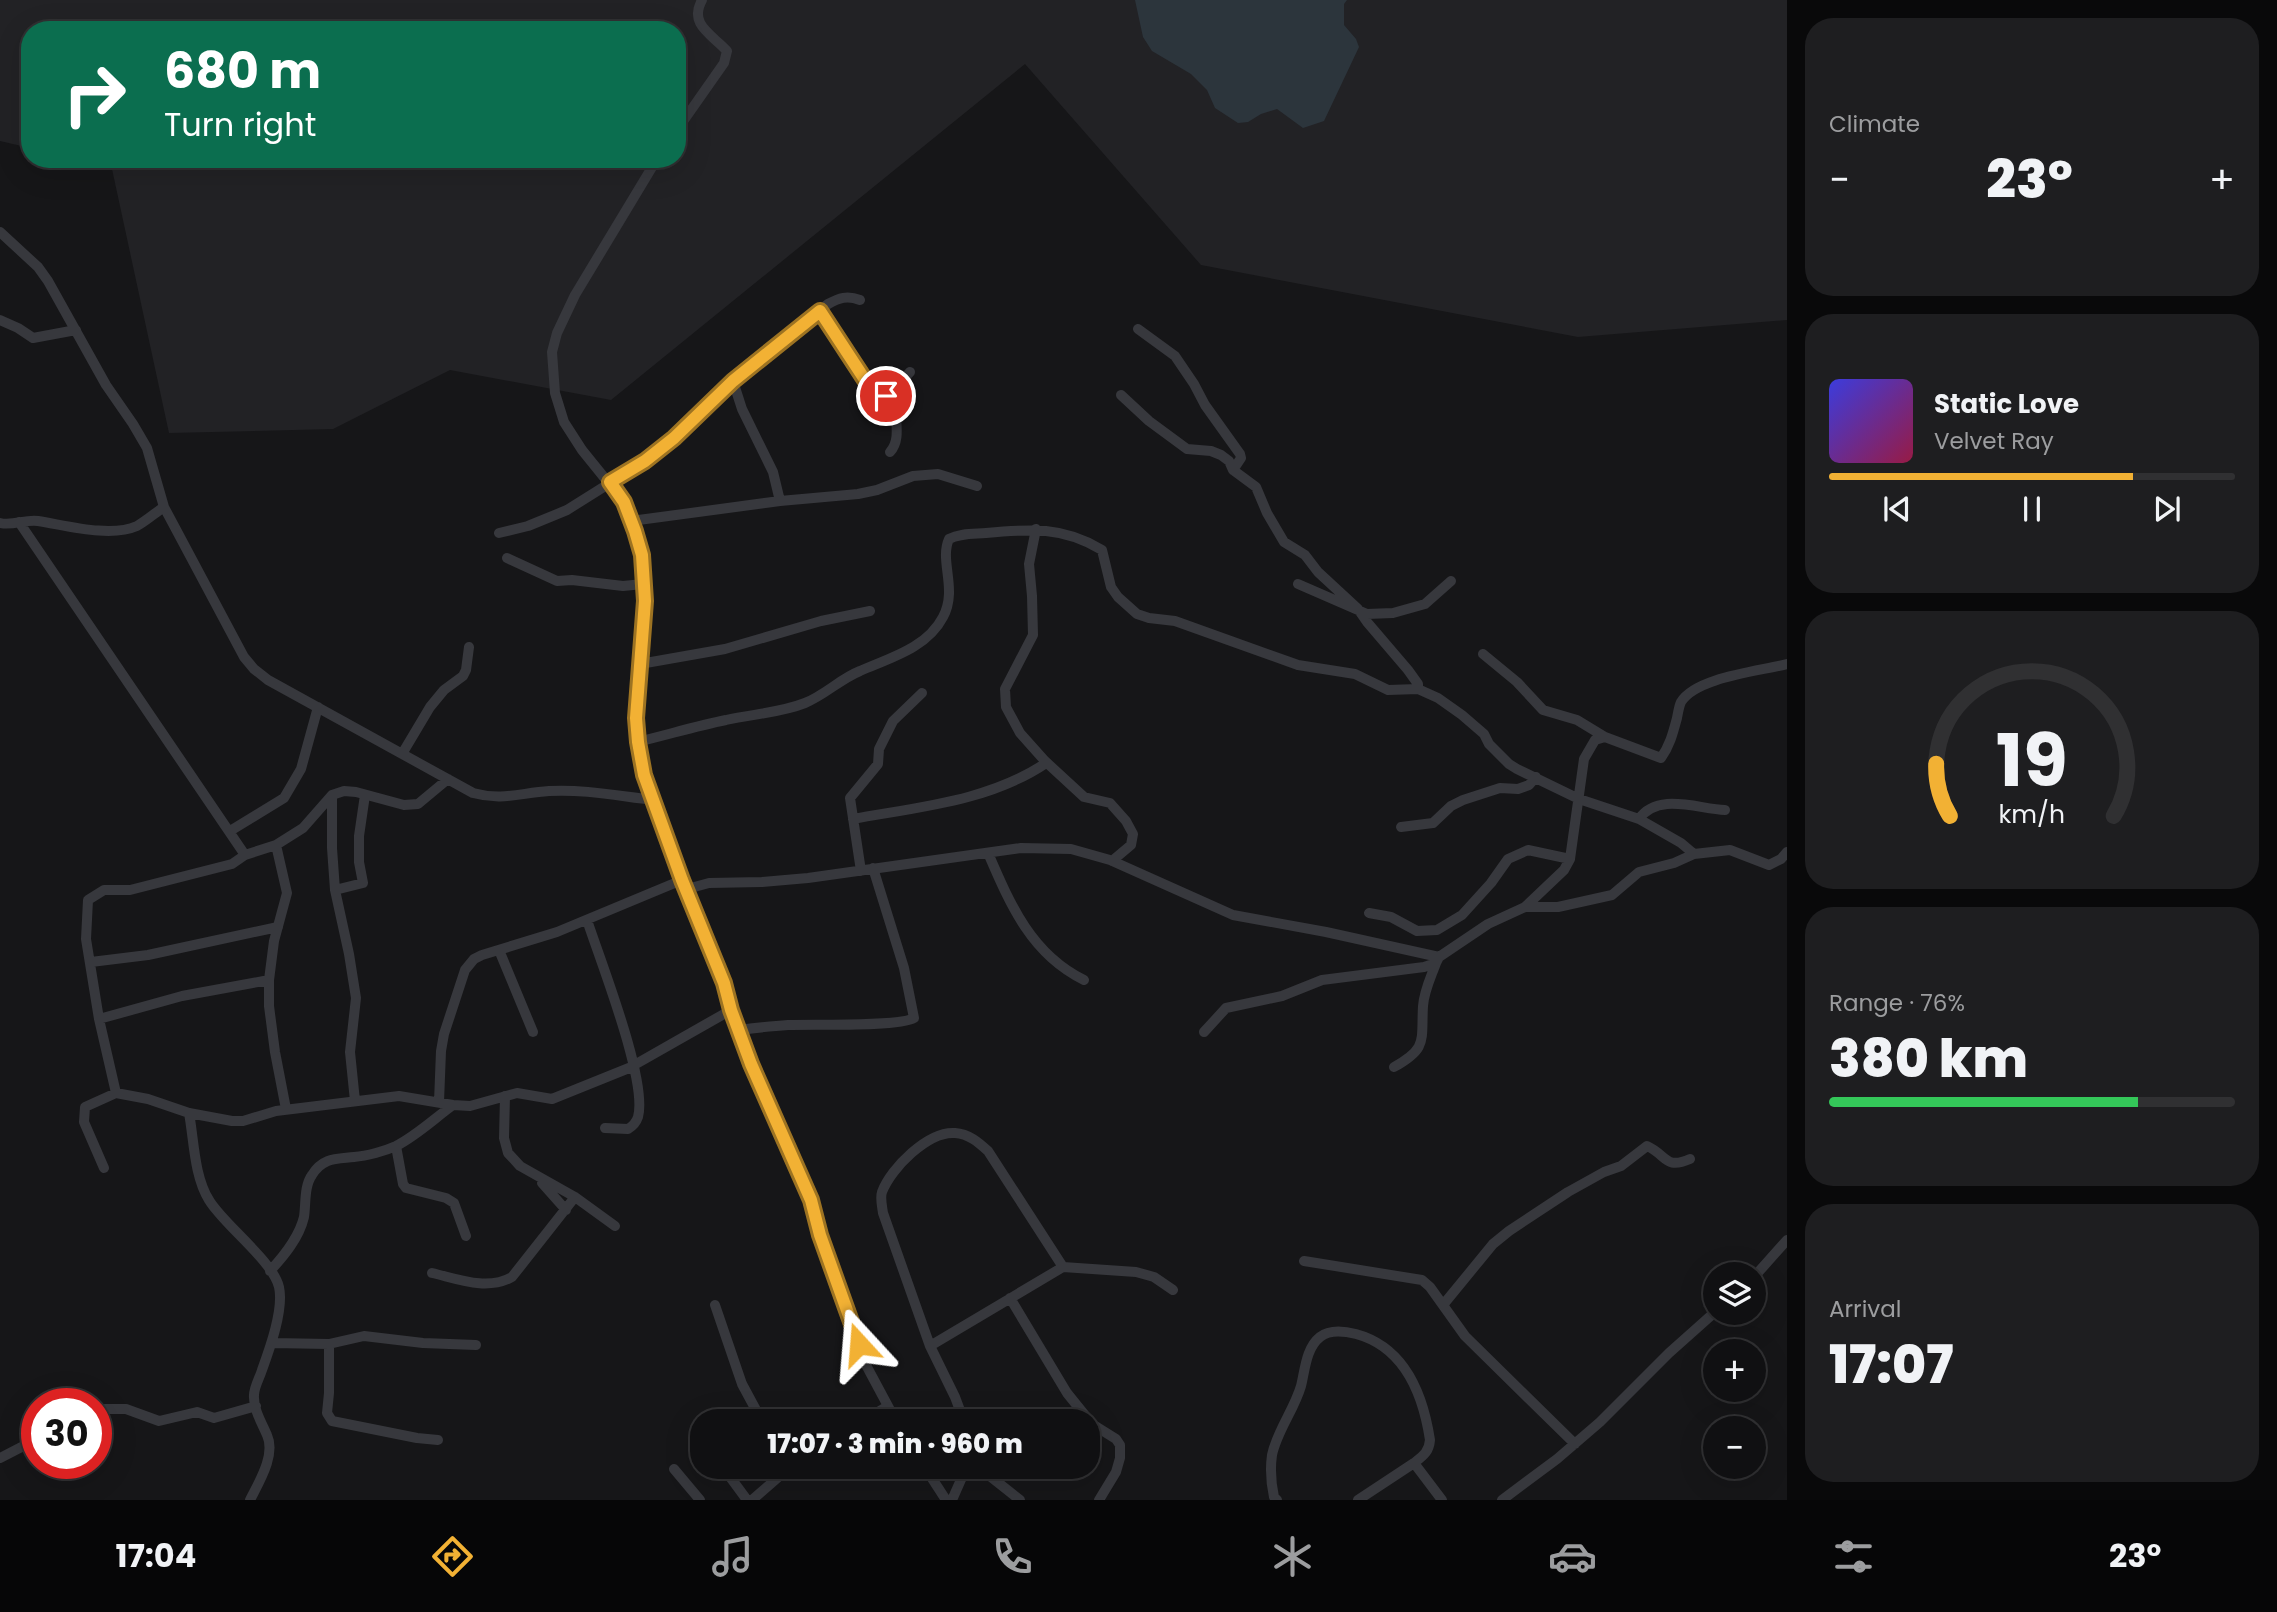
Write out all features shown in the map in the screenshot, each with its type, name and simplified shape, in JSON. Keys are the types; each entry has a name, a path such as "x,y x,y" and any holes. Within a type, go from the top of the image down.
{"street":[{"path":"686,117 724,63 727,51 704,31 698,21 702,0"},
{"path":"652,168 575,295 557,333 552,352 555,393 564,422 582,450 624,502 642,555 645,601 638,742 644,775 724,983 751,1064 811,1200 820,1235 866,1365 890,1409"},
{"path":"0,232 38,267 106,385 134,424 147,448 164,507 244,657 254,669 268,680 473,793 492,799 548,791 581,791 653,800"},
{"path":"499,533 555,516 645,461 674,438 733,381 820,311 838,299 850,296 860,300"},
{"path":"820,311 871,389 896,400"},
{"path":"0,320 33,338 76,330"},
{"path":"1138,328 1175,356 1194,384 1205,405 1240,454 1241,458 1233,470"},
{"path":"890,452 897,440 896,400 901,382 910,372"},
{"path":"733,381 742,409 774,472 780,501"},
{"path":"1121,395 1149,421 1187,449 1211,451 1221,455 1229,461 1233,470 1256,487 1284,542 1305,555 1318,572 1358,609 1408,670 1418,684 1418,689"},
{"path":"631,521 780,501 858,494 913,477 938,474 977,486"},
{"path":"0,523 37,521 66,527 124,529 136,526 164,507"},
{"path":"19,522 245,855"},
{"path":"1035,529 1029,565 1033,635 1005,688 1006,707 1020,733 1046,763 1084,797 1110,803 1126,821 1133,834 1131,845 1112,861"},
{"path":"638,742 803,704 822,695 849,675 916,646 929,636 942,620 948,606 946,546 949,539 953,536 1035,529 1060,532 1102,550 1111,587 1137,614 1175,621 1297,665 1355,674 1388,690 1418,689 1438,698 1462,715 1484,734 1489,744 1509,764 1579,799 1639,820 1681,842 1694,854"},
{"path":"507,558 558,581 623,586 643,584"},
{"path":"1298,584 1367,614 1394,613 1425,604 1451,581"},
{"path":"640,664 725,649 821,621 870,611"},
{"path":"402,754 430,707 444,690 467,670 469,647"},
{"path":"1483,653 1496,667 1517,682 1543,710 1577,720 1605,737 1661,758 1671,741 1681,701 1707,684 1732,675 1787,664"},
{"path":"861,871 850,798 878,764 879,749 893,722 922,693"},
{"path":"230,831 284,798 300,769 318,707"},
{"path":"1525,908 1564,870 1570,859 1584,760 1595,740 1605,737"},
{"path":"853,819 943,803 976,794 1024,778 1046,763"},
{"path":"1401,827 1433,823 1451,806 1463,800 1500,788 1518,789 1529,785 1536,777"},
{"path":"116,1093 99,1019 86,939 88,901 94,895 104,890 130,890 232,864 245,855 276,845 303,828 332,795 344,791 404,805 418,804 447,779"},
{"path":"332,795 335,890 348,944 356,998 350,1052 355,1101"},
{"path":"335,890 363,883 359,862 359,836 365,795"},
{"path":"1639,820 1645,811 1659,805 1688,805 1725,810"},
{"path":"276,845 287,893 269,980 271,1028 286,1109"},
{"path":"439,1102 441,1051 465,970 474,959 685,885 762,882 1021,848 1055,847 1112,861 1233,915 1326,932 1438,960"},
{"path":"1369,913 1391,917 1417,931 1437,930 1462,915 1508,859 1528,850 1570,859"},
{"path":"1204,1032 1226,1008 1282,996 1322,980 1424,967 1488,924 1525,908 1558,906 1612,895 1639,872 1674,863 1694,854 1730,850 1769,865 1781,859 1787,852"},
{"path":"988,853 1012,908 1027,932 1056,964 1084,980"},
{"path":"739,1030 785,1025 886,1023 914,1018 904,968 873,868"},
{"path":"587,920 634,1065 639,1109 637,1119 628,1129 605,1128"},
{"path":"91,962 148,955 278,927"},
{"path":"499,950 533,1032"},
{"path":"1394,1067 1412,1057 1419,1047 1424,1026 1423,1007 1426,992 1438,960"},
{"path":"99,1019 182,996 269,980"},
{"path":"104,1168 84,1122 85,1107 116,1093 232,1121 243,1121 286,1109 399,1096 453,1105 470,1105 517,1093 552,1099 634,1065 731,1010"},
{"path":"505,1096 504,1138 508,1153 520,1166 575,1197 615,1226"},
{"path":"270,1271 285,1255 298,1234 311,1175 329,1160 354,1157 396,1146 453,1105"},
{"path":"190,1112 198,1168 205,1194 218,1214 235,1228 279,1286 272,1343 254,1395 260,1423 268,1438 268,1453 264,1474 250,1500"},
{"path":"960,1409 930,1346 883,1213 881,1195 892,1172 902,1160 925,1144 953,1132 972,1138 988,1151 1063,1267"},
{"path":"396,1146 406,1188 446,1198 454,1203 466,1236"},
{"path":"1443,1305 1493,1244 1524,1220 1575,1188 1604,1172 1616,1170 1647,1146 1671,1164 1690,1159"},
{"path":"531,1173 566,1210"},
{"path":"432,1273 475,1284 503,1282 512,1277 575,1197"},
{"path":"1766,1264 1787,1240"},
{"path":"1304,1261 1422,1280 1465,1336 1575,1444"},
{"path":"930,1346 1063,1267 1136,1272 1154,1277 1174,1290"},
{"path":"1010,1298 1067,1392 1092,1424 1116,1439 1120,1445 1116,1472 1099,1500"},
{"path":"715,1305 742,1384 756,1409"},
{"path":"1502,1500 1600,1422 1703,1323"},
{"path":"1277,1500 1274,1497 1270,1473 1275,1444 1300,1388 1312,1347 1330,1331 1350,1332 1371,1338 1385,1347 1414,1381 1430,1440 1429,1448 1423,1456 1358,1500"},
{"path":"272,1343 328,1344 364,1336 423,1343 476,1345"},
{"path":"328,1344 327,1413 332,1421 438,1440"},
{"path":"112,1409 126,1409 159,1420 197,1412 214,1418 256,1406"},
{"path":"883,1409 888,1406"},
{"path":"0,1458 21,1447"},
{"path":"1413,1462 1442,1500"},
{"path":"674,1469 700,1500"},
{"path":"732,1479 747,1500"},
{"path":"752,1500 776,1479"},
{"path":"932,1479 946,1500"},
{"path":"952,1500 962,1479"},
{"path":"994,1479 1020,1500"}],"shaded area":[{"path":"0,0 1787,0 1787,320 1578,337 1201,265 1025,64 611,400 450,370 333,429 169,433 112,169 108,168 686,168 686,21 21,21 21,146 0,141"},
{"path":"1135,0 1347,0 1344,4 1344,25 1359,47 1324,121 1303,128 1277,109 1248,122 1238,123 1215,108 1207,90 1191,74 1152,51 1143,37"}],"route":[{"path":"859,1344 820,1235 811,1200 751,1064 724,983 682,880 644,775 636,718 645,601 642,555 624,502 610,482 645,461 674,438 712,399 820,311 871,389 886,396"}]}
